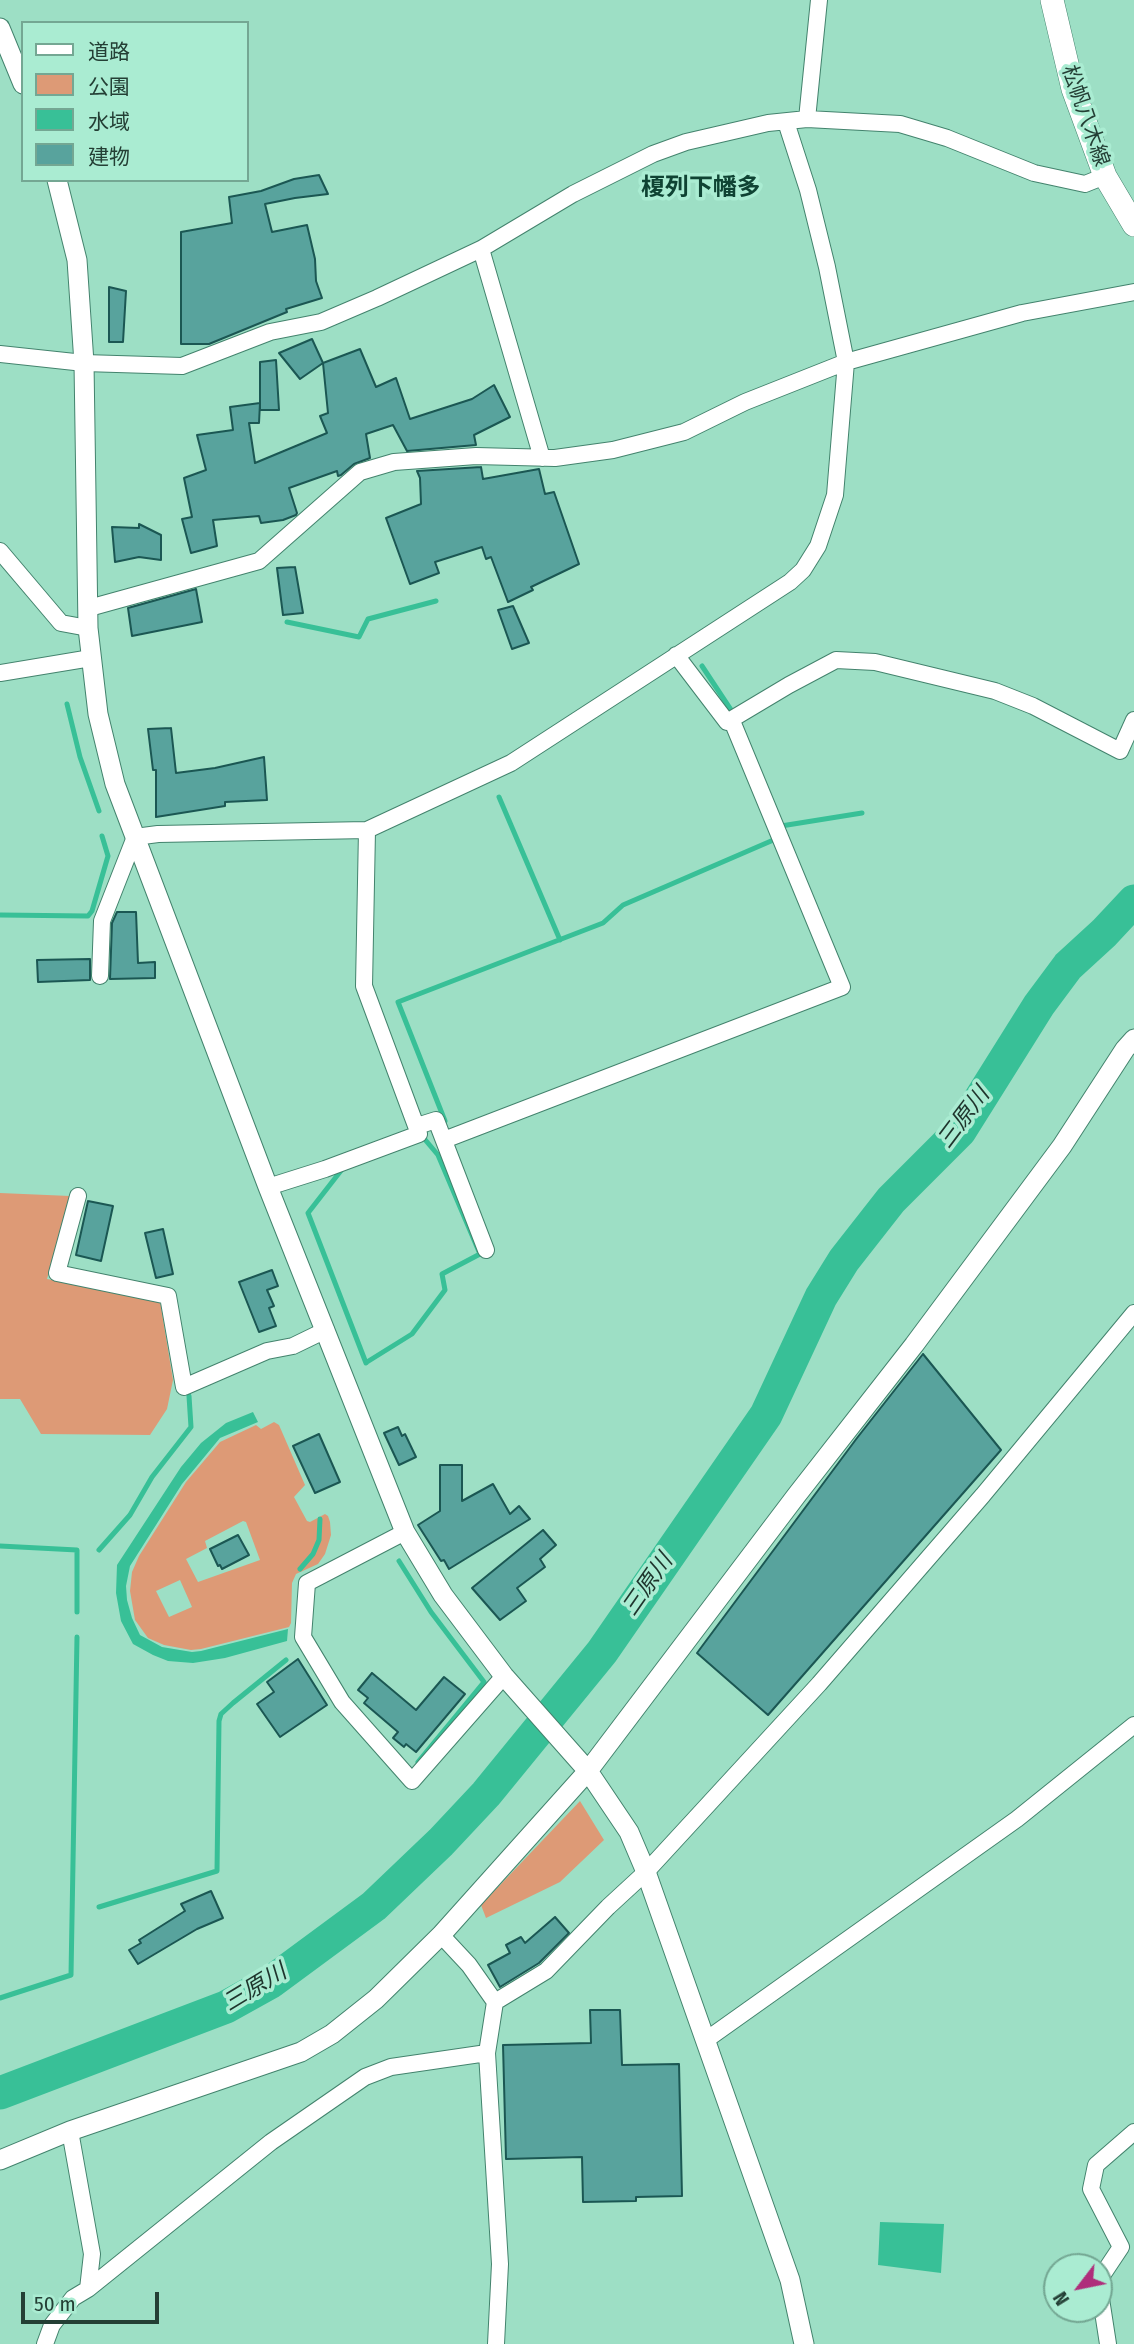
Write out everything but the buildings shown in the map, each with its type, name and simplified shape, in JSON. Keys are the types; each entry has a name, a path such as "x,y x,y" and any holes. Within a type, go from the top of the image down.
{"main road":[{"name":"松帆八木線","path":"1052,0 1073,89 1105,176 1134,226"}],"street":[{"path":"807,119 819,0"},
{"path":"0,27 21,79"},
{"path":"0,355 84,363 182,366 270,332 321,322 481,249 573,194 653,154 686,142 768,123 807,119 900,124 947,138 1034,173 1086,184 1105,176"},
{"path":"135,837 158,834 368,830 511,763 790,582 803,570 818,546 835,495 846,362 808,190 786,122"},
{"path":"57,182 76,260 84,363 88,628 101,725 116,784 268,1187 405,1532 443,1594 509,1680 588,1771 629,1832 646,1872 790,2280 804,2344"},
{"path":"481,249 542,458"},
{"path":"89,608 259,561 360,472 394,463 438,459 476,456 542,458 613,450 684,432 745,402 846,362 1022,313 1134,292"},
{"path":"0,551 61,623 88,628"},
{"path":"677,655 727,722 836,660 875,662 995,691 1033,706 1120,751 1134,720"},
{"path":"0,673 91,658"},
{"path":"444,1140 842,987 732,721"},
{"path":"268,1187 325,1169 419,1133 364,986 368,830"},
{"path":"100,976 102,921 135,837"},
{"path":"0,2160 70,2131 301,2052 332,2034 376,1998 441,1935 588,1771 930,1323 1062,1146 1134,1039"},
{"path":"417,1126 436,1119 486,1250"},
{"path":"78,1196 57,1273 168,1296 184,1387 267,1351 293,1346 326,1330"},
{"path":"495,2002 546,1971 646,1872 819,1684 983,1496 1134,1313"},
{"path":"405,1532 307,1583 303,1637 342,1702 412,1781 509,1680"},
{"path":"706,2040 1017,1819 1134,1725"},
{"path":"441,1935 469,1965 495,2002 487,2053 500,2264 496,2344"},
{"path":"45,2344 52,2325 73,2298 88,2290 271,2142 365,2077 391,2067 487,2053"},
{"path":"70,2131 92,2255 88,2290"},
{"path":"1113,2259 1121,2247 1091,2189 1096,2165 1134,2132"},
{"path":"1105,2323 1108,2344"}],"green space":[{"path":"0,1193 70,1196 47,1279 160,1301 173,1380 167,1409 150,1435 41,1434 20,1399 0,1399"},
{"path":"274,1422 279,1425 305,1485 294,1497 307,1521 325,1514 330,1522 331,1535 325,1554 318,1564 296,1574 292,1583 289,1627 191,1650 164,1645 148,1638 135,1620 130,1591 132,1572 139,1556 186,1482 220,1442 256,1425 261,1429","holes":["243,1521 246,1522 260,1560 198,1582 186,1559 207,1548 205,1541","180,1580 192,1607 169,1617 156,1591"]},
{"path":"580,1801 604,1840 560,1882 486,1918 481,1905"}],"water":[{"path":"253,1412 258,1422 220,1438 182,1484 130,1566 126,1586 127,1600 140,1635 162,1647 201,1651 288,1629 287,1641 225,1658 193,1663 168,1661 133,1644 121,1621 116,1593 117,1565 181,1467 201,1443 226,1423"},
{"path":"880,2222 944,2224 941,2273 878,2265"}],"waterway":[{"path":"287,622 359,637 368,619 436,601"},
{"path":"702,666 735,716"},
{"path":"67,704 80,757 99,811"},
{"path":"499,797 560,940"},
{"path":"781,826 862,813"},
{"path":"0,915 88,916 92,911 108,856 102,836"},
{"path":"445,1121 398,1002 603,923 623,905 778,838"},
{"name":"三原川","path":"0,2093 226,2007 271,1982 374,1906 441,1842 486,1794 602,1652 766,1415 821,1297 844,1260 891,1200 960,1131 1039,1005 1068,966 1134,901"},
{"path":"367,1362 412,1334 445,1290 442,1274 480,1254 438,1155 422,1136"},
{"path":"343,1168 308,1213 366,1363"},
{"path":"99,1550 130,1515 152,1477 191,1427 189,1396"},
{"path":"300,1569 313,1554 319,1540 320,1519"},
{"path":"0,1546 77,1550 77,1612"},
{"path":"399,1561 431,1612 484,1682 418,1762"},
{"path":"0,1998 71,1975 77,1637"},
{"path":"99,1907 217,1871 221,1714 286,1660"}],"district":[{"name":"榎列下幡多","path":"701,188"}]}
